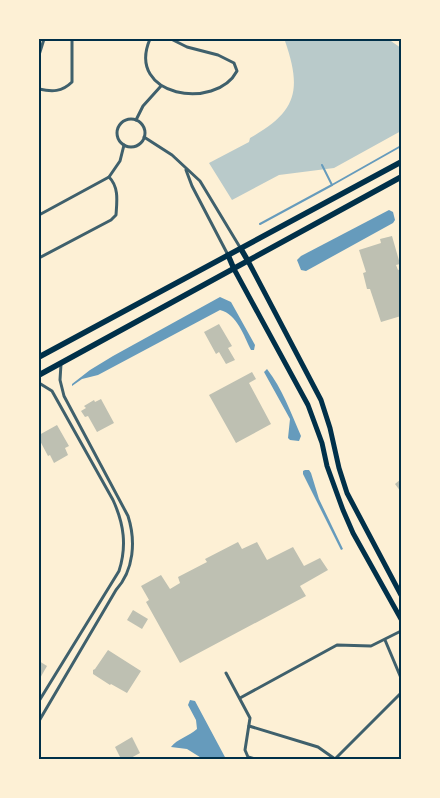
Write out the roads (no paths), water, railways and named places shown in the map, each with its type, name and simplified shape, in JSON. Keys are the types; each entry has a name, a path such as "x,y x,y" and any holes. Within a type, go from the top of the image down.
{"main road":[{"path":"39,357 401,162"},
{"path":"39,375 401,177"},
{"path":"241,248 321,400 347,493 401,595"},
{"path":"228,255 308,405 342,510 401,619"}],"street":[{"path":"39,55 44,39"},
{"path":"39,89 50,91 65,89 72,82 72,39"},
{"path":"150,39 145,62 152,79 161,86 183,94 209,91 221,87 233,79 237,71 234,63 171,39"},
{"path":"136,120 143,106 161,86"},
{"path":"144,137 136,146 124,145 118,138 118,129 123,122 132,119 136,120 142,125 144,137 172,155 186,170 192,186 228,255"},
{"path":"39,215 109,176 120,160 124,145"},
{"path":"186,170 192,172 200,181 241,248"},
{"path":"39,258 111,220 116,215 117,193 115,183 109,176"},
{"path":"39,721 116,590 123,582 132,551 131,525 125,510 64,396 60,380 61,364"},
{"path":"39,383 52,391 113,500 120,514 125,542 119,571 39,701"},
{"path":"240,698 337,645 367,647 401,631"},
{"path":"384,640 401,678"},
{"path":"226,673 250,718 245,750 248,757 255,759"},
{"path":"249,726 318,747 335,759 401,693"}],"water":[{"path":"389,210 393,212 395,220 393,223 306,271 301,270 297,260 301,256"},
{"path":"220,297 231,302 255,345 254,350 251,350 243,332 231,316 220,310 98,375 82,379 72,386 90,370 113,356"},
{"path":"267,369 290,410 301,436 299,441 288,438 290,419 264,372"},
{"path":"305,470 309,470 311,473 319,499 343,549 341,550 303,474"},
{"path":"190,700 195,701 226,759 203,759 187,749 171,747 197,729 196,720 188,705"}],"waterway":[{"path":"322,165 332,185 401,146"},
{"path":"260,224 332,185"}]}
